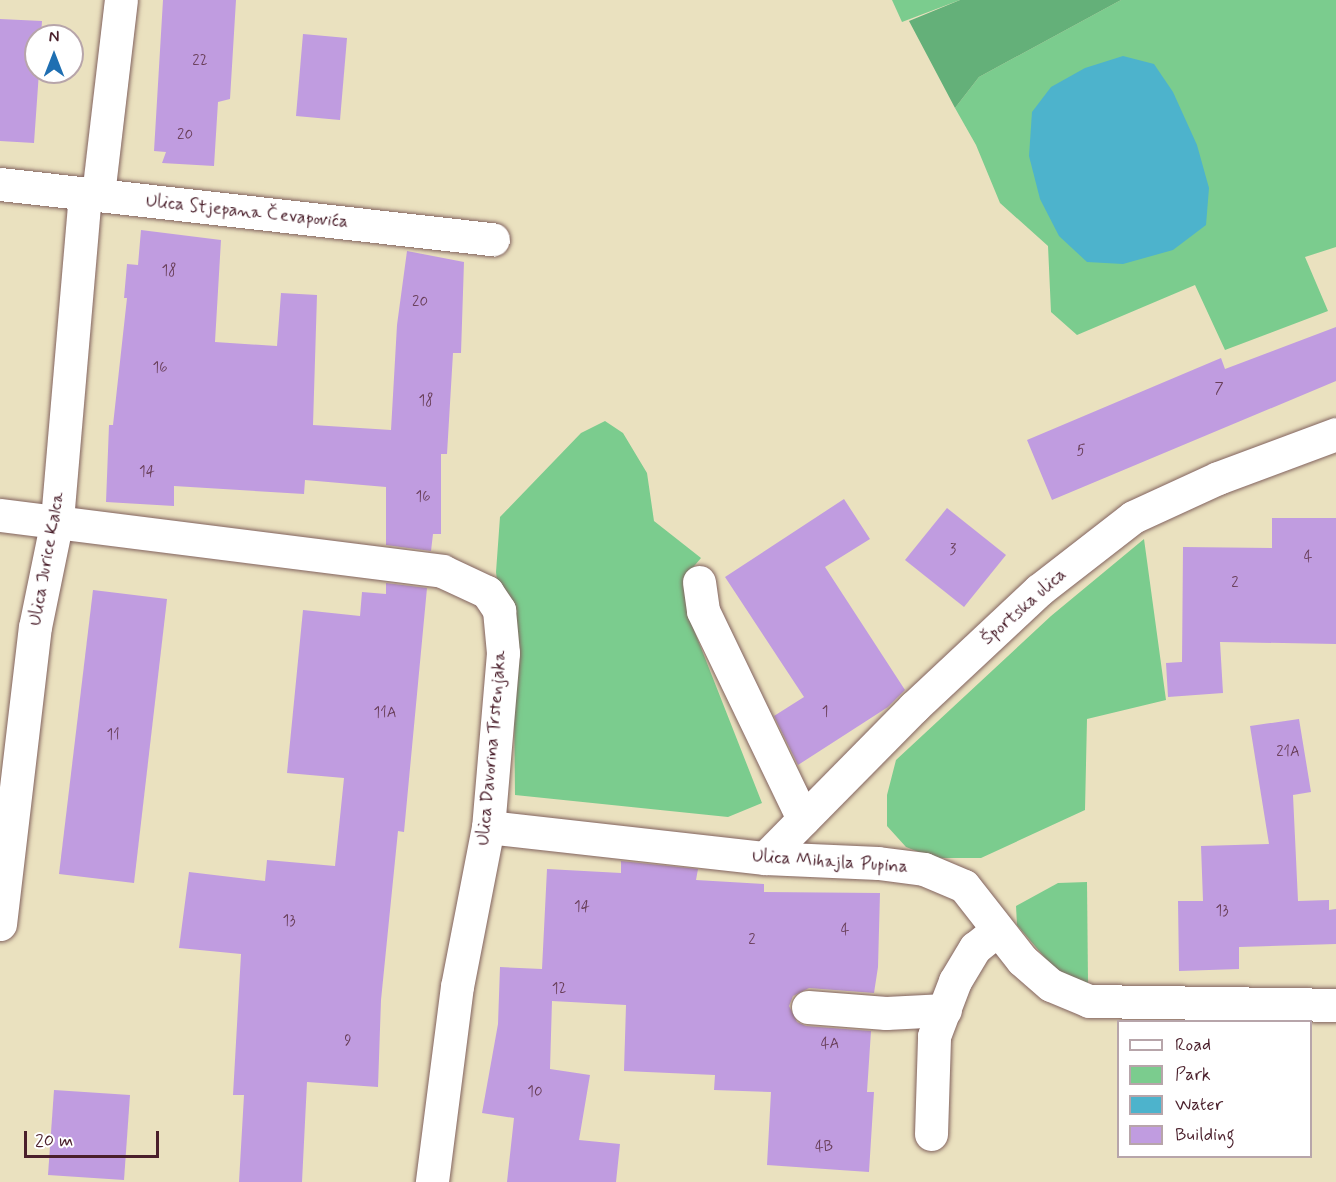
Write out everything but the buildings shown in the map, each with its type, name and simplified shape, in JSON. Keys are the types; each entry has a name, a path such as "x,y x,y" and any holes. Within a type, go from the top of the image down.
{"street":[{"name":"Ulica Jurice Kalca","path":"0,924 35,627 57,520 92,195 122,0"},
{"name":"Ulica Stjepana Čevapovića","path":"0,184 493,238"},
{"name":"Športska ulica","path":"765,858 914,707 1039,590 1132,517 1218,478 1336,434"},
{"name":"Ulica Davorina Trstenjaka","path":"0,515 57,520 442,572 487,592 499,610 502,653 488,827 457,986 432,1182"},
{"path":"699,582 703,611 803,819"},
{"name":"Ulica Mihajla Pupina","path":"488,827 765,858 878,862 924,869 964,886 996,931 1051,985 1089,1001 1336,1005"},
{"path":"931,1134 934,1036 975,948 996,931"},
{"path":"808,1007 886,1013 945,1010"}],"green space":[{"path":"892,0 960,0 902,22"},
{"path":"960,0 1121,0 979,77 955,108 909,21"},
{"path":"1121,0 1336,0 1336,247 1305,257 1328,311 1225,350 1195,285 1077,335 1051,312 1048,246 1000,203 976,145 955,108 979,77"},
{"path":"605,421 623,433 647,473 654,521 701,558 689,572 687,598 694,630 762,803 728,817 515,795 513,617 498,589 496,572 500,517 581,433"},
{"path":"1144,539 1166,700 1087,719 1085,810 981,858 934,858 906,847 887,826 887,795 896,760 1051,616"},
{"path":"1087,882 1088,983 1073,980 1052,966 1017,925 1016,906 1058,883"}],"water":[{"path":"1123,56 1154,64 1173,92 1197,145 1209,188 1206,225 1173,250 1123,264 1087,262 1059,236 1040,199 1029,156 1032,112 1051,87 1085,68"}]}
